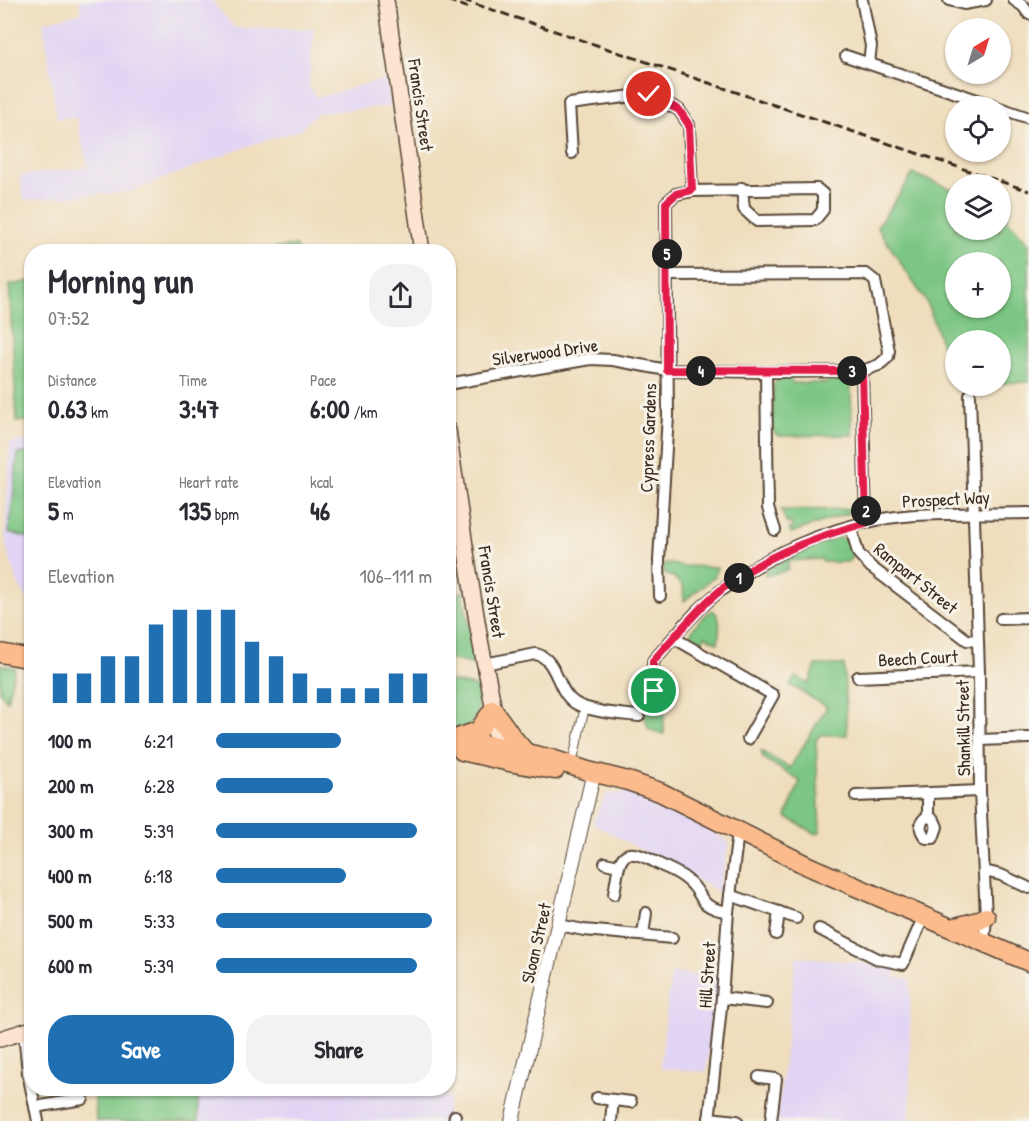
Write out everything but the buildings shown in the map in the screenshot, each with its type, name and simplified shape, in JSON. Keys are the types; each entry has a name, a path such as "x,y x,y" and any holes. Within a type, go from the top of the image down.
{"highway":[{"path":"456,740 478,731 493,710 526,753"},
{"path":"456,744 548,770 585,770"},
{"path":"494,753 526,753 660,792 808,866 1029,962"},
{"path":"952,928 986,917"}],"main road":[{"name":"Francis Street","path":"386,0 421,244"},
{"name":"Francis Street","path":"456,482 493,710 494,753"},
{"path":"0,1039 24,1031"}],"street":[{"path":"862,0 871,46 869,63"},
{"path":"949,0 964,4 986,0"},
{"path":"1014,0 1029,14"},
{"path":"846,56 966,96"},
{"path":"572,153 568,105 649,94 679,110 689,125 692,190 742,189 817,189 823,194 823,210 815,220 757,221 744,209 742,189"},
{"path":"1011,112 1029,118"},
{"name":"Cypress Gardens","path":"660,596 658,560 668,416 666,203 676,194 692,190"},
{"path":"667,275 861,274 871,276 875,281 889,351 888,357 879,365 862,371 866,523"},
{"name":"Silverwood Drive","path":"456,383 590,359 613,360 667,370 862,371"},
{"path":"766,372 768,508 775,530"},
{"name":"Shankill Street","path":"970,396 979,672 980,791 986,917 984,942"},
{"name":"Prospect Way","path":"654,691 653,661 719,591 769,558 795,546 866,523 914,515 1029,513"},
{"name":"Rampart Street","path":"851,527 858,553 871,567 967,640 977,641"},
{"path":"1001,619 1029,618"},
{"path":"674,638 773,695 748,739"},
{"path":"484,664 536,654 543,656 548,660 567,696 576,704 636,712"},
{"name":"Beech Court","path":"858,677 979,672"},
{"path":"585,707 585,770"},
{"path":"980,740 1029,738"},
{"name":"Sloan Street","path":"512,1121 559,925 585,770"},
{"path":"856,796 980,791"},
{"path":"928,793 928,816"},
{"name":"Hill Street","path":"709,1120 722,998 728,912 738,832"},
{"path":"614,894 622,859 628,854 639,853 687,879 707,906 728,912"},
{"path":"605,863 619,866"},
{"path":"984,871 1001,875 1029,888"},
{"path":"730,895 796,918"},
{"path":"776,934 779,912"},
{"path":"643,935 646,913"},
{"path":"819,929 878,959 903,964 924,916"},
{"path":"559,925 584,930 672,938"},
{"path":"722,998 767,1003"},
{"path":"759,1077 776,1079 771,1121"},
{"path":"33,1096 38,1121"},
{"path":"597,1098 631,1102"},
{"path":"35,1107 83,1099"},
{"path":"611,1121 613,1100"},
{"path":"709,1120 737,1121"}],"shaded area":[{"path":"80,0 211,0 235,28 314,29 309,86 317,97 387,79 391,106 317,113 298,131 256,143 130,192 24,200 20,176 88,167 76,117 57,119 43,22 81,13"},
{"path":"24,441 24,593 18,584 7,550 5,534 10,443"},
{"path":"631,791 704,826 729,843 719,892 592,823 606,795"},
{"path":"796,956 895,967 895,977 910,979 910,1121 777,1121"},
{"path":"671,973 719,977 706,1072 660,1068"},
{"path":"94,1096 450,1096 445,1121 96,1121"}],"green space":[{"path":"913,174 945,186 945,240 1011,240 1011,224 1029,243 1029,382 1011,383 1011,330 945,330 945,354 927,303 877,227"},
{"path":"24,282 24,421 17,422 9,285"},
{"path":"831,377 848,377 854,380 855,383 851,385 852,435 778,436 772,430 773,387 777,378 789,378 793,383 827,383"},
{"path":"24,453 24,536 9,533 18,454"},
{"path":"853,509 854,511 791,533 789,529 793,528 790,522 787,524 781,510"},
{"path":"839,537 848,541 852,556 848,562 823,562 821,559 788,561 788,570 765,576 765,569 782,563 781,560"},
{"path":"665,563 717,567 715,576 684,601 683,586 673,577 665,574 663,566"},
{"path":"463,591 475,665 456,661 456,594"},
{"path":"712,610 719,620 718,643 705,636 699,646 693,642 691,633"},
{"path":"0,664 15,668 7,700 0,693"},
{"path":"816,665 844,665 847,735 820,735 816,740 820,832 816,834 786,817 800,781 763,758 761,751 790,768 827,707 790,685 796,677 809,684"},
{"path":"456,682 478,687 478,711 473,721 464,730 456,728"},
{"path":"654,700 664,704 664,734 649,730 642,708 650,705"},
{"path":"94,1096 197,1096 199,1121 96,1121"}],"railway":[{"path":"447,0 469,8"},
{"path":"463,0 1029,191"}],"route":[{"path":"649,94 679,110 689,125 692,190 676,194 666,203 667,370 862,371 866,523 835,531 769,558 719,591 653,661 654,691"}]}
